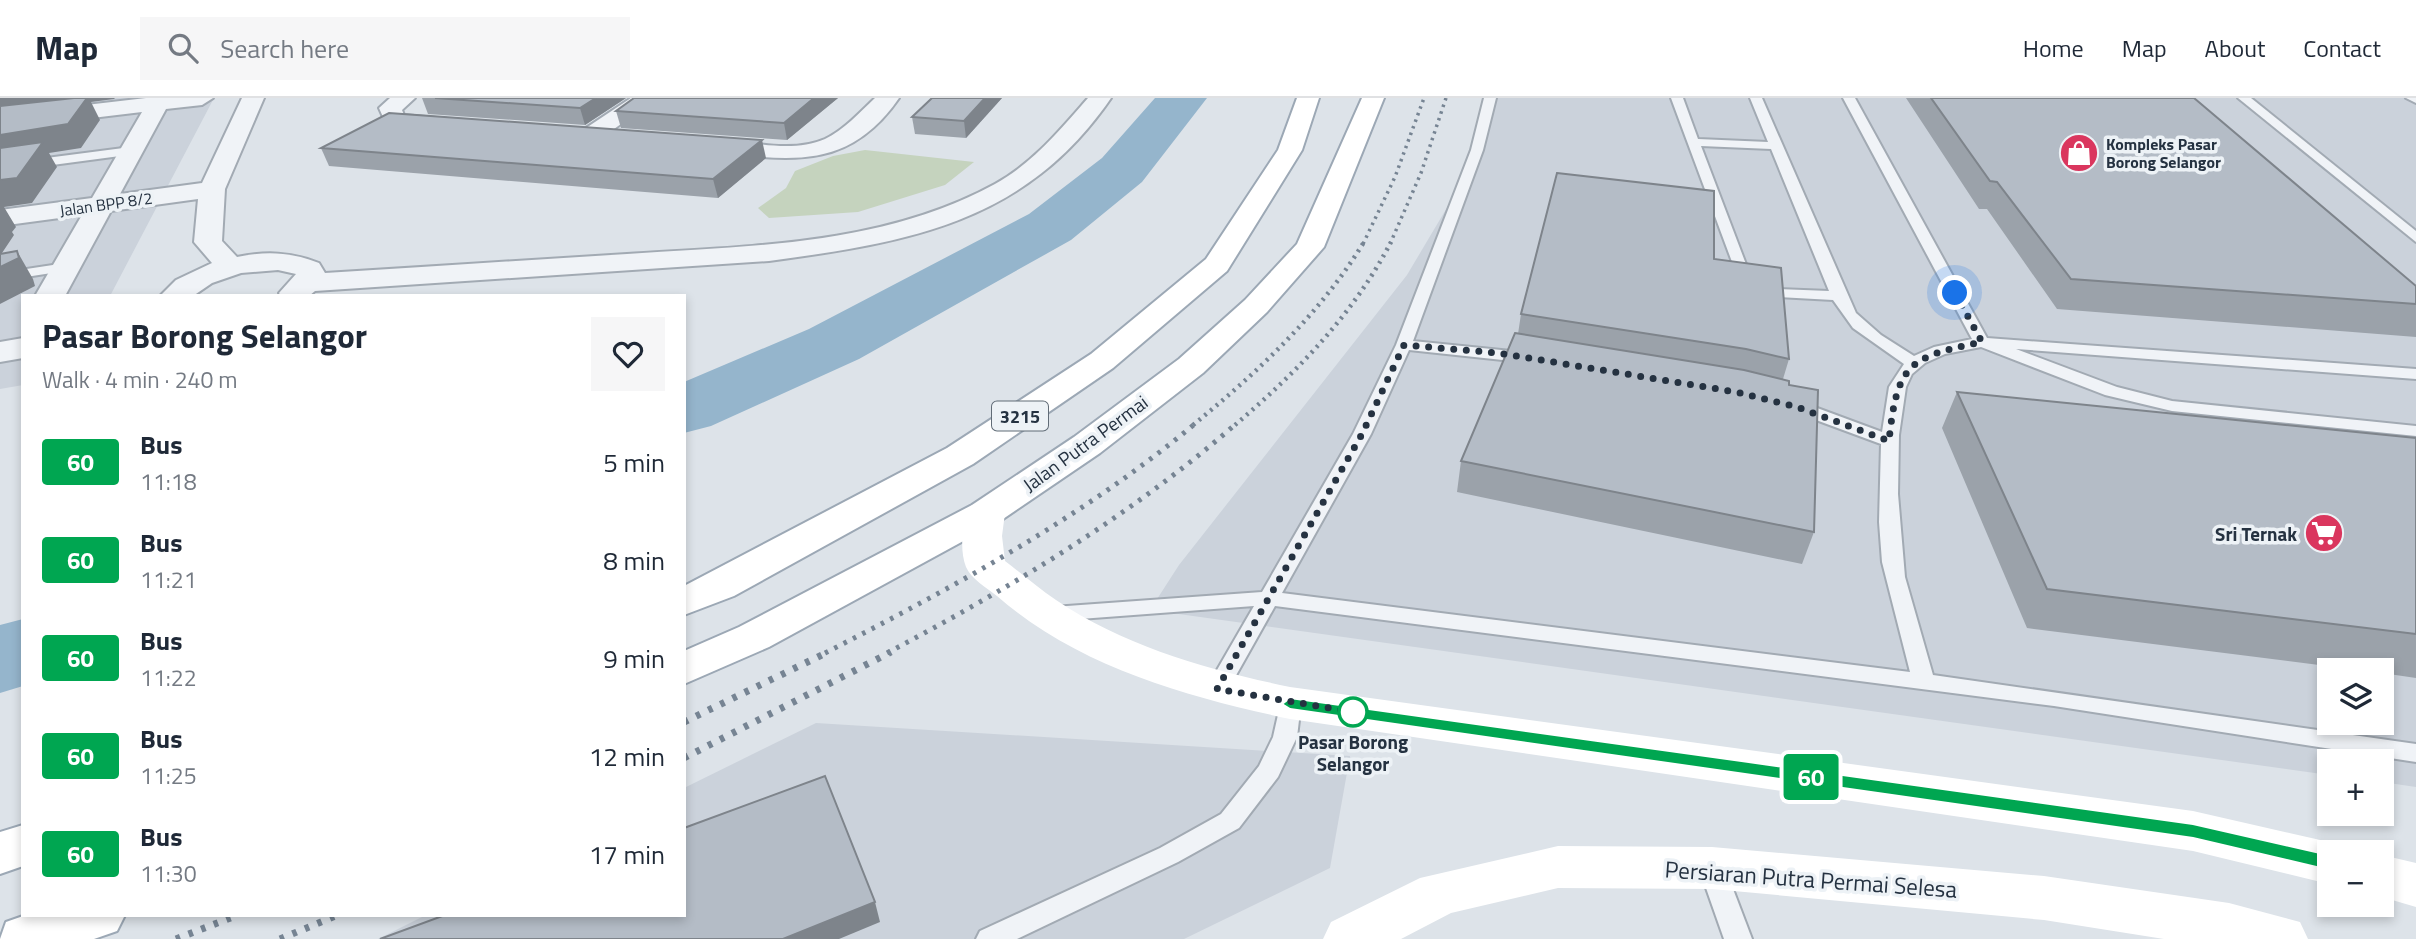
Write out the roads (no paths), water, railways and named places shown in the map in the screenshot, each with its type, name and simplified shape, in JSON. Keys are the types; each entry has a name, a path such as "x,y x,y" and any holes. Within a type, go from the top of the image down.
{"main road":[{"name":"3215","path":"686,600 719,587 960,456 1102,361 1217,264 1290,150 1308,98"},
{"name":"Jalan Putra Permai","path":"686,668 754,637 986,513 1087,445 1191,366 1256,306 1310,247 1373,98"},
{"path":"986,513 982,536 986,566 1048,615 1126,656 1217,689 1290,704 2193,831 2317,860"},
{"path":"0,853 21,846"},
{"name":"Persiaran Putra Permai Selesa","path":"1350,939 1439,894 1558,867 1712,868 2044,898 2229,926 2281,939"},
{"path":"2394,879 2416,885"},
{"path":"25,939 92,917"}],"street":[{"path":"0,122 202,98"},
{"path":"231,267 208,242 212,189 253,98"},
{"path":"404,98 390,108 395,121 464,127"},
{"path":"588,137 646,98"},
{"path":"696,144 790,151 819,149 839,141 888,98"},
{"path":"298,289 769,253 837,245 901,230 962,211 1037,168 1100,98"},
{"path":"51,294 159,101"},
{"path":"560,135 628,140"},
{"name":"Jalan BPP 8/2","path":"0,218 212,189"},
{"path":"178,294 194,281 231,267 270,261 301,264 309,269 311,275 298,289"}],"lane":[{"path":"1217,689 1362,434 1404,345 1477,150 1490,98"},
{"path":"1677,98 1746,283 1777,293 1839,296"},
{"path":"1756,98 1839,296 1853,321 1914,363"},
{"path":"1849,98 1982,342 2111,391 2172,407 2416,431"},
{"path":"2244,98 2416,237"},
{"path":"1693,142 1776,146"},
{"path":"0,168 131,151"},
{"path":"0,277 66,267"},
{"path":"1924,681 1892,562 1889,441 1893,404 1903,373 1914,363 1942,350 1982,342 2416,374"},
{"path":"1404,345 1498,353 1551,362"},
{"path":"1772,401 1889,441"},
{"path":"1048,615 1267,598 1924,681 2416,753"},
{"path":"990,939 1169,855 1230,821 1269,771 1285,737 1290,704"},
{"path":"1712,868 1738,939"}],"waterway":[{"path":"686,409 834,344 1050,227 1122,170 1182,98"},
{"path":"0,659 21,653"}],"railway":[{"path":"1364,242 1395,177 1424,98"},
{"path":"1390,243 1421,173 1446,98"},
{"path":"1193,425 1264,363 1308,318 1364,242"},
{"path":"1235,425 1322,341 1359,294 1390,243"},
{"path":"825,653 969,576 1063,520 1153,457 1196,423"},
{"path":"887,653 979,603 1069,548 1155,489 1237,423"},
{"path":"686,721 828,652"},
{"path":"686,757 891,652"},
{"path":"176,939 233,917"},
{"path":"280,939 333,917"}],"place":[{"name":"Kompleks Pasar Borong Selangor","path":"2079,153"},
{"name":"Sri Ternak","path":"2324,533"},
{"name":"Pasar Borong Selangor","path":"1353,712"}]}
